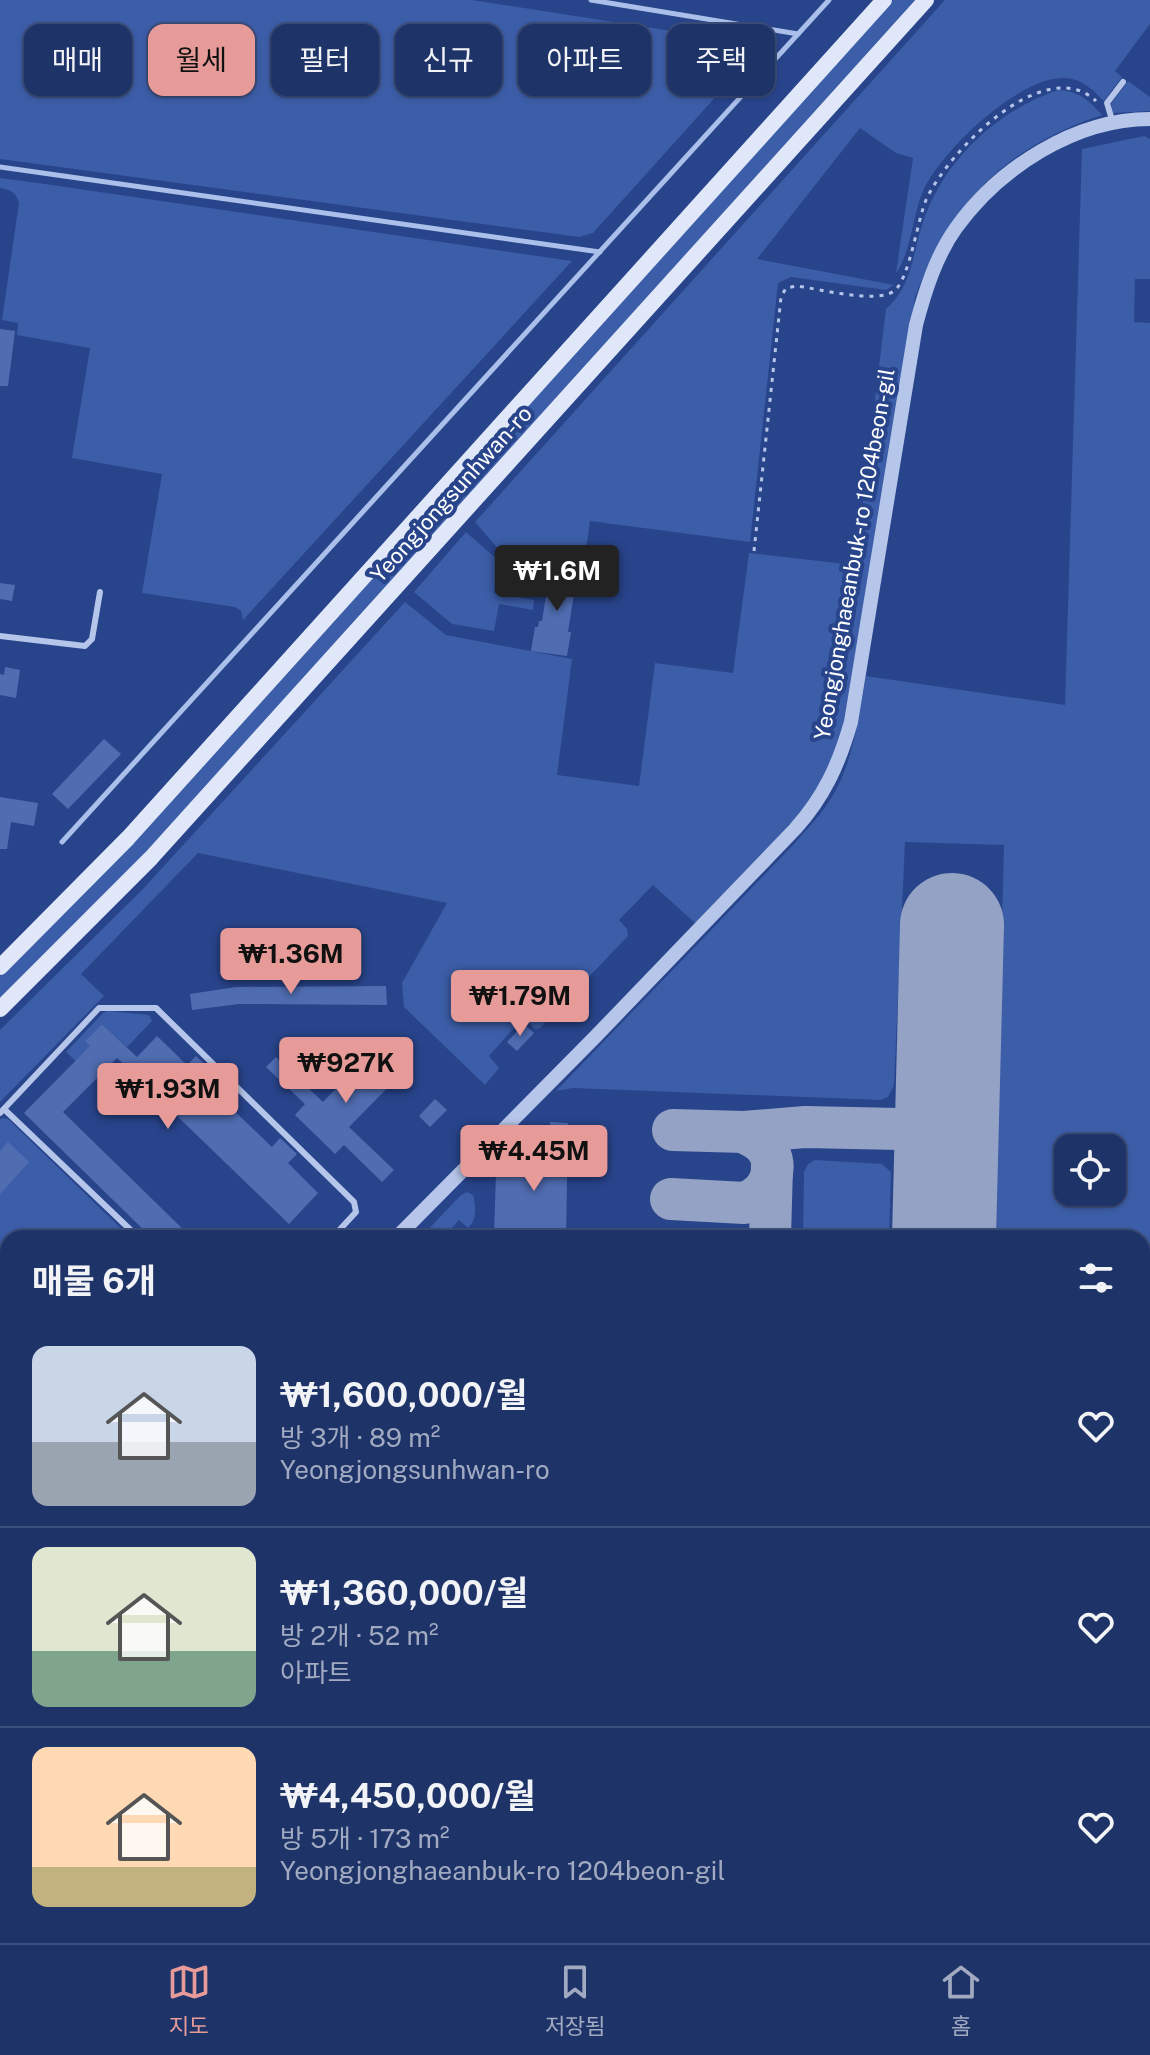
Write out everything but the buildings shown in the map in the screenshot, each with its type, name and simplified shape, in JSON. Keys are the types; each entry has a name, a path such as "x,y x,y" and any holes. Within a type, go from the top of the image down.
{"main road":[{"name":"Yeongjongsunhwan-ro","path":"0,967 128,838 884,0"},
{"name":"Yeongjongsunhwan-ro","path":"0,1009 171,836 926,0"}],"street":[{"name":"Yeongjonghaeanbuk-ro 1204beon-gil","path":"404,1230 607,1025 795,829 824,793 836,770 851,722 915,329 932,273 955,228 1004,177 1049,147 1076,134 1113,123 1150,119"}],"lane":[{"path":"1113,123 1107,103 1123,82"},
{"path":"0,636 85,646 92,639 100,592"},
{"path":"130,1230 2,1111 103,1006 156,1008 354,1202 356,1212 339,1230"}],"path":[{"path":"754,551 781,297 786,288 797,286 876,297 891,293 901,284 927,198 945,167 976,133 1017,103 1044,90 1067,85 1088,93 1105,108 1113,123"}],"shaded area":[{"path":"0,0 472,0 626,24 518,24 518,96 651,96 651,28 667,30 667,96 716,96 593,233 579,237 0,159"},
{"path":"893,0 915,0 156,842 0,999 0,976 128,849"},
{"path":"945,0 1150,0 1150,24 1115,71 1122,77 1104,101 1074,79 1044,82 1024,90 1003,104 963,138 932,175 923,191 905,256 896,273 913,158 896,153 860,128 757,259 894,285 886,290 791,277 778,283 750,542 590,521 584,564 501,552 475,522"},
{"path":"1128,81 1150,97 1150,111 1113,113 1111,104"},
{"path":"1058,90 1083,97 1102,115 1037,144 986,183 945,233 915,297 847,714 838,748 809,804 695,923 653,885 619,920 627,929 628,936 540,1028 535,1029 523,1018 489,1056 499,1068 485,1085 404,1007 402,983 447,903 198,853 81,974 104,996 0,1102 0,1030 143,889 405,602 446,635 572,659 557,775 639,786 655,663 733,673 749,553 855,565 886,309 906,281 931,202 957,160 993,125 1035,99"},
{"path":"1144,136 1150,139 1150,279 1135,279 1134,322 1150,323 1150,1230 994,1230 1004,845 905,842 894,1085 888,1097 881,1100 573,1088 556,1091 794,844 822,811 843,776 857,726 866,676 1065,705 1082,149"},
{"path":"0,178 572,261 243,620 241,611 235,607 142,593 162,474 72,458 90,348 17,335 18,323 2,320 19,203 12,192 0,188"},
{"path":"466,532 499,561 494,593 534,600 533,610 499,604 494,631 452,624 414,592"},
{"path":"108,1011 149,1015 152,1021 127,1047 102,1024 85,1041 110,1065 96,1080 66,1052"},
{"path":"0,1119 8,1119 123,1230 0,1230"},
{"path":"815,1160 882,1164 891,1172 889,1230 803,1230 804,1172 808,1164"},
{"path":"467,1192 473,1195 474,1217 468,1228 459,1220 450,1230 428,1230"}],"waterway":[{"path":"591,0 798,34"},
{"path":"62,842 829,0"},
{"path":"0,167 600,252"}],"taxiway":[{"path":"673,1130 744,1132 805,1127 947,1130"},
{"path":"671,1199 744,1203 761,1193 771,1177 772,1159 761,1142 744,1132"},
{"path":"770,1230 772,1166"}],"runway":[{"path":"944,1230 952,925"}]}
